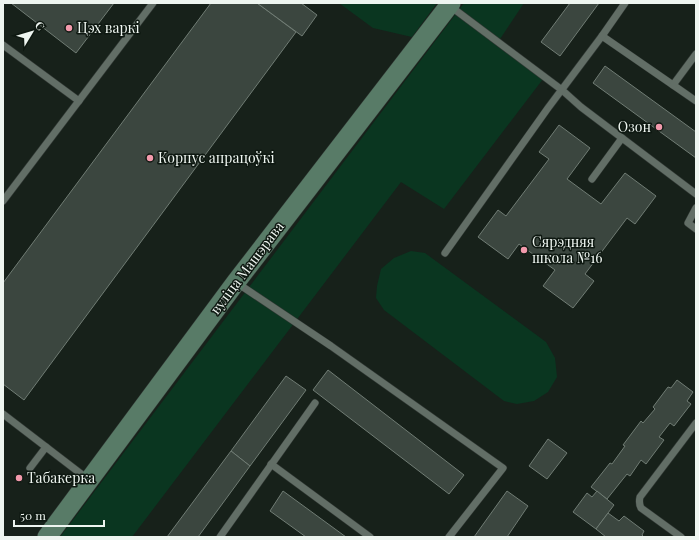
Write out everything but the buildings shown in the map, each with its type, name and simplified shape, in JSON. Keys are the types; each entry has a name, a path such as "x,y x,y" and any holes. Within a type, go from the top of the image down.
{"street":[{"name":"вуліца Машэрава","path":"46,537 236,282 450,4"}],"lane":[{"path":"3,201 153,3"},
{"path":"445,253 625,3"},
{"path":"450,4 562,90 581,107 696,194"},
{"path":"602,36 696,101"},
{"path":"3,45 79,101"},
{"path":"673,85 696,54"},
{"path":"592,179 622,138"},
{"path":"696,208 688,223 696,229"},
{"path":"236,282 503,468 449,537"},
{"path":"220,537 315,403"},
{"path":"3,414 89,480"},
{"path":"681,537 641,508 639,500 696,423"},
{"path":"30,468 46,447"},
{"path":"271,464 370,537"}],"green space":[{"path":"339,3 437,3 412,37 373,28"},
{"path":"464,3 524,3 496,45 543,79 444,209 401,182 132,537 60,537"},
{"path":"411,251 425,253 546,342 555,358 557,377 548,392 534,401 517,404 504,401 384,310 376,298 381,269 394,258"}],"place":[{"name":"Цэх варкі","path":"69,28"},
{"name":"Озон","path":"659,127"},
{"name":"Корпус апрацоўкі","path":"150,158"},
{"name":"Сярэдняя школа №16","path":"524,250"},
{"name":"Табакерка","path":"19,478"}]}
